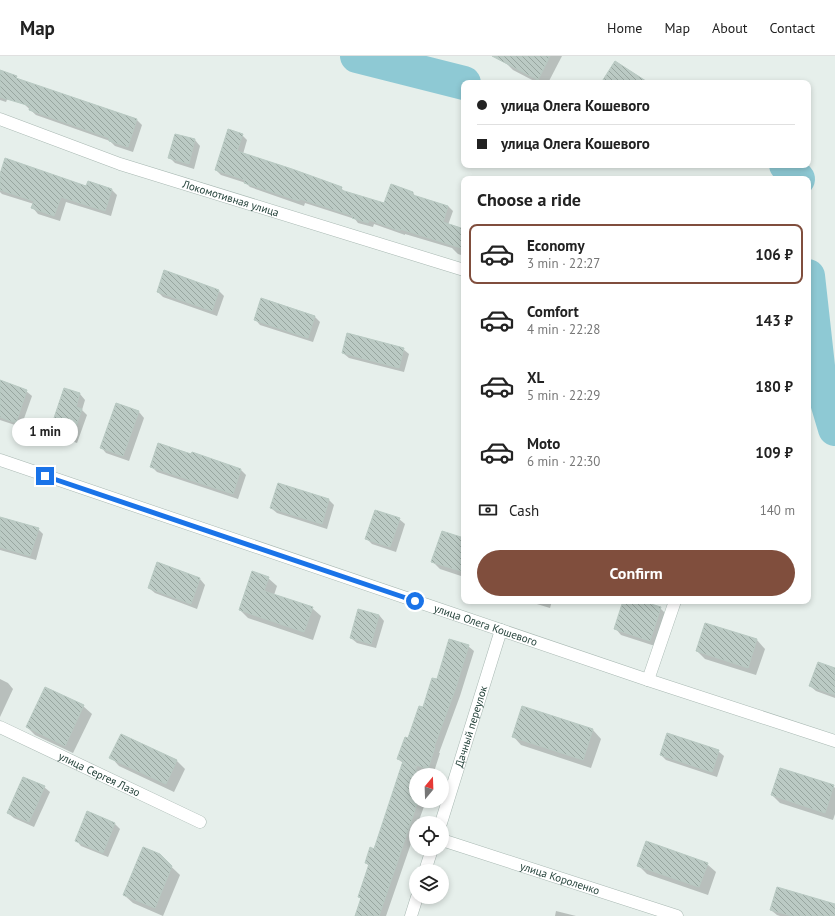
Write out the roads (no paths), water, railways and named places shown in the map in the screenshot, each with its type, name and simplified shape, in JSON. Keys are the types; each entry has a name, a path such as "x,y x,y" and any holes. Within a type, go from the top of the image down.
{"street":[{"name":"Локомотивная улица","path":"0,119 120,164 461,269"},
{"name":"улица Олега Кошевого","path":"0,460 648,680 835,741"},
{"path":"648,680 674,604"},
{"name":"Дачный переулок","path":"443,816 501,630"},
{"name":"улица Сергея Лазо","path":"0,726 200,822"},
{"name":"улица Короленко","path":"449,842 678,916"},
{"path":"411,916 415,904"}],"waterway":[{"path":"357,56 461,82"},
{"path":"789,168 795,176"},
{"path":"811,303 819,375 835,429"}]}
